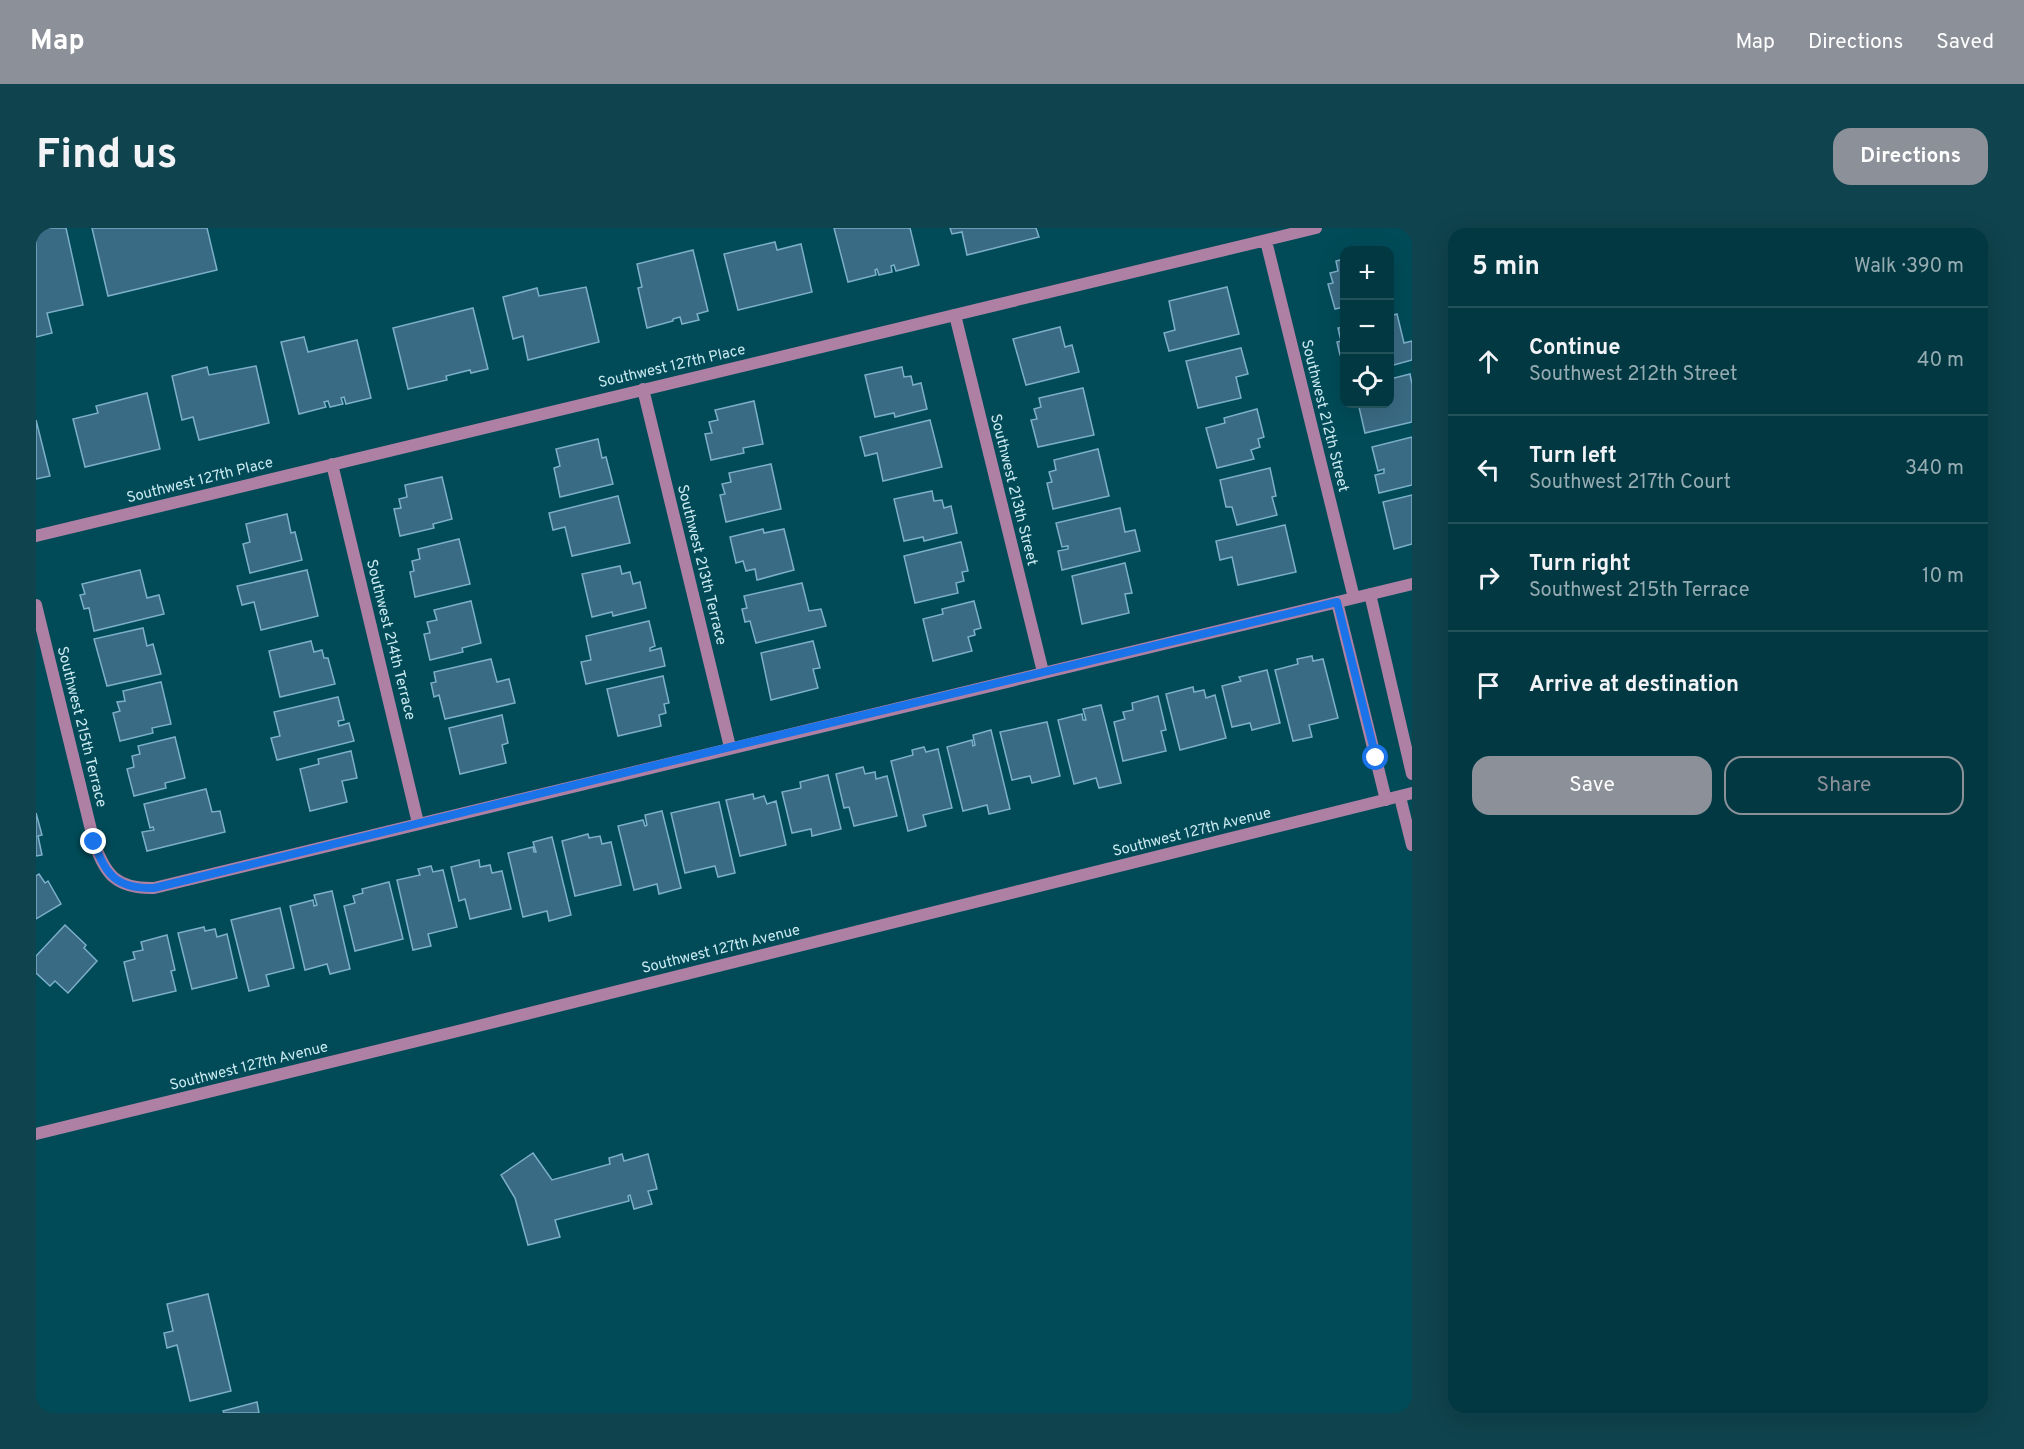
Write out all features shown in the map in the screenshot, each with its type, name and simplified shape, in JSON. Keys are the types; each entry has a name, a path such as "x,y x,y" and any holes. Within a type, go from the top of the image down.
{"street":[{"name":"Southwest 127th Place","path":"36,536 1316,228"},
{"name":"Southwest 212th Street","path":"1266,240 1354,598"},
{"name":"Southwest 213th Street","path":"955,315 1042,672"},
{"name":"Southwest 213th Terrace","path":"643,389 730,747"},
{"name":"Southwest 214th Terrace","path":"332,464 418,823"},
{"path":"418,823 1412,584"},
{"path":"1370,594 1412,774"},
{"path":"1337,602 1386,800"},
{"name":"Southwest 215th Terrace","path":"36,605 94,842 101,862 121,884 137,889 154,888 418,823"},
{"path":"1406,795 1412,845"},
{"name":"Southwest 127th Avenue","path":"36,1134 477,1027 1406,795"}],"building":[{"path":"36,228 66,228 83,305 47,313 52,333 36,337"},
{"path":"92,228 207,228 217,270 108,296"},
{"path":"834,228 910,228 919,265 896,271 894,265 891,266 892,272 879,275 877,269 875,270 876,275 848,282"},
{"path":"950,228 1036,228 1039,237 967,255 962,232 952,234"},
{"path":"775,242 777,250 801,244 812,292 738,310 724,254"},
{"path":"693,250 708,311 697,314 699,320 682,324 680,317 647,328 638,288 642,287 637,264"},
{"path":"1340,260 1340,308 1335,309 1328,284 1333,283 1330,273 1338,271 1336,261"},
{"path":"586,287 599,342 528,360 523,336 513,339 503,297 537,288 539,296"},
{"path":"1227,287 1239,334 1169,351 1164,333 1175,330 1169,301"},
{"path":"473,308 488,369 471,373 470,370 446,376 447,380 408,389 393,328"},
{"path":"1397,314 1404,343 1412,341 1412,360 1394,365 1394,354 1394,315"},
{"path":"1060,327 1065,347 1072,345 1079,372 1026,385 1013,339"},
{"path":"304,337 308,352 357,340 371,398 346,404 344,397 341,398 343,404 330,407 328,401 324,402 326,407 299,414 281,342"},
{"path":"1241,348 1248,374 1236,377 1241,398 1198,408 1186,361"},
{"path":"256,366 269,423 199,440 193,417 182,420 172,376 207,367 209,375"},
{"path":"902,367 904,377 911,376 913,385 921,383 927,409 895,417 894,413 875,417 865,375"},
{"path":"1410,374 1412,422 1365,433 1359,408 1394,408 1394,378"},
{"path":"1083,388 1094,435 1038,447 1031,420 1037,419 1034,409 1041,407 1039,398"},
{"path":"147,393 160,449 85,467 73,419 98,413 96,406"},
{"path":"754,401 763,444 743,448 744,453 711,460 705,434 712,433 709,422 718,420 715,410"},
{"path":"1257,409 1264,437 1258,439 1260,447 1251,450 1254,459 1217,468 1206,428 1225,423 1224,418"},
{"path":"36,420 50,476 36,479"},
{"path":"930,420 942,467 883,481 877,453 865,456 860,437"},
{"path":"1412,437 1412,485 1379,493 1375,475 1384,473 1384,469 1378,471 1372,447"},
{"path":"598,439 602,458 606,457 613,484 560,497 554,468 560,466 556,449"},
{"path":"1098,449 1109,496 1053,509 1047,483 1052,482 1049,472 1056,470 1054,460"},
{"path":"771,464 781,509 726,522 720,495 725,494 722,484 731,482 729,473"},
{"path":"1270,468 1276,496 1272,497 1277,515 1237,525 1232,507 1226,507 1220,480"},
{"path":"442,477 452,519 433,524 434,528 400,536 394,509 401,508 399,499 407,497 405,485"},
{"path":"932,491 934,501 942,500 944,508 951,506 957,533 924,541 923,537 904,541 894,499"},
{"path":"1412,495 1412,544 1394,549 1383,502"},
{"path":"618,496 630,543 572,556 565,527 553,530 549,513"},
{"path":"1120,508 1125,532 1135,530 1140,551 1062,570 1058,551 1068,549 1068,546 1062,547 1056,523"},
{"path":"287,514 291,533 295,532 302,560 250,573 243,544 250,542 246,524"},
{"path":"1285,525 1296,572 1238,585 1232,557 1220,560 1216,541"},
{"path":"763,529 764,533 784,529 794,570 757,580 755,569 746,571 743,561 736,563 730,537"},
{"path":"459,539 470,584 415,597 410,572 414,571 412,561 420,559 418,549"},
{"path":"961,542 968,571 962,572 964,581 956,583 958,593 915,603 904,556"},
{"path":"1125,563 1132,593 1125,594 1129,613 1082,624 1072,576"},
{"path":"620,566 622,574 630,572 633,584 640,582 646,608 613,616 612,612 592,617 582,574"},
{"path":"140,570 147,598 159,595 164,614 94,631 89,608 84,609 80,595 85,594 82,584"},
{"path":"307,570 318,616 261,630 254,602 242,605 237,586"},
{"path":"802,583 809,611 821,609 826,626 756,643 750,621 745,622 742,609 747,608 744,596"},
{"path":"471,601 481,643 462,648 463,652 430,660 424,634 430,633 427,622 437,620 434,610"},
{"path":"974,601 981,628 974,630 975,635 968,637 972,651 933,661 923,619 943,614 942,609"},
{"path":"649,621 655,646 650,648 650,651 661,648 665,666 586,684 581,662 591,660 586,636"},
{"path":"143,628 147,646 153,644 161,674 107,686 94,639"},
{"path":"311,641 314,652 322,650 324,658 328,658 335,684 280,697 269,651"},
{"path":"813,641 820,668 813,669 818,688 771,700 761,653"},
{"path":"1312,656 1313,661 1323,659 1338,718 1309,725 1312,737 1293,741 1275,670 1298,664 1297,659"},
{"path":"491,659 497,682 509,679 515,703 445,719 439,695 434,697 431,683 436,682 434,672"},
{"path":"1267,670 1280,723 1252,730 1250,723 1232,727 1222,686 1241,681 1239,677"},
{"path":"663,676 669,703 664,704 666,713 659,715 661,726 618,736 607,689"},
{"path":"161,682 171,724 152,728 153,733 120,741 113,713 120,711 117,702 125,701 123,691"},
{"path":"1193,687 1194,692 1204,690 1206,698 1215,695 1226,738 1180,750 1166,694"},
{"path":"1158,696 1166,730 1161,731 1166,751 1123,761 1114,722 1125,719 1123,712 1133,710 1132,703"},
{"path":"338,697 344,720 338,721 339,726 349,723 354,741 277,760 271,738 280,736 274,712"},
{"path":"1101,705 1121,783 1099,788 1096,778 1074,784 1058,720 1082,714 1083,720 1086,720 1083,709"},
{"path":"502,715 508,743 502,745 506,763 460,774 449,728"},
{"path":"1047,722 1060,776 1032,783 1030,776 1012,780 1000,732"},
{"path":"991,730 1010,809 989,814 987,805 963,811 947,747 972,740 973,746 975,745 973,735"},
{"path":"175,737 185,778 165,783 166,788 134,796 127,769 134,767 132,756 140,754 138,746"},
{"path":"924,747 926,752 938,749 952,808 923,815 926,826 908,831 891,761 913,755 912,750"},
{"path":"351,751 357,778 342,781 347,802 310,811 300,769 319,764 318,759"},
{"path":"863,767 865,774 875,772 876,779 887,776 897,816 854,826 849,807 844,808 836,774"},
{"path":"828,775 841,829 812,836 811,829 792,833 782,792 801,788 800,782"},
{"path":"206,789 212,812 220,811 225,832 147,851 142,832 154,830 153,827 150,828 144,804"},
{"path":"753,794 754,799 764,796 767,804 776,801 786,845 740,856 726,800"},
{"path":"719,802 735,873 718,877 715,866 685,873 671,813"},
{"path":"662,811 681,888 659,894 657,884 634,890 618,826 643,820 645,826 647,825 645,815"},
{"path":"36,813 42,835 38,836 42,855 36,856"},
{"path":"588,834 589,838 600,836 602,844 611,842 621,885 575,896 562,841"},
{"path":"552,837 571,915 549,921 547,911 523,917 508,853 533,847 536,852 533,842"},
{"path":"479,860 480,867 490,865 492,873 502,871 511,909 470,919 465,899 459,901 451,867"},
{"path":"431,866 433,872 443,870 457,927 428,934 431,946 413,950 397,880 420,875 418,869"},
{"path":"39,874 45,883 48,881 61,904 36,919 36,876"},
{"path":"389,882 403,939 355,951 344,906 355,903 353,896 363,893 362,889"},
{"path":"332,891 350,969 330,974 327,964 305,970 290,906 313,900 314,906 317,905 314,895"},
{"path":"280,908 294,968 266,975 269,986 249,991 231,920"},
{"path":"65,925 86,945 84,948 97,961 68,993 55,981 50,986 36,973 36,956"},
{"path":"204,927 205,931 215,929 217,937 227,934 237,978 192,989 178,933"},
{"path":"167,935 175,970 171,971 176,991 133,1001 124,962 135,959 133,952 143,950 141,942"},
{"path":"533,1153 552,1180 610,1164 609,1158 622,1154 624,1161 648,1154 657,1189 648,1191 652,1204 634,1209 630,1195 628,1196 629,1201 555,1220 560,1237 528,1245 515,1198 501,1175"},
{"path":"208,1294 231,1391 190,1401 177,1345 167,1348 164,1333 173,1331 167,1304"},
{"path":"257,1402 259,1413 224,1413 223,1411"}],"route":[{"path":"94,842 101,862 121,884 137,889 154,888 1337,602 1376,758"}]}
